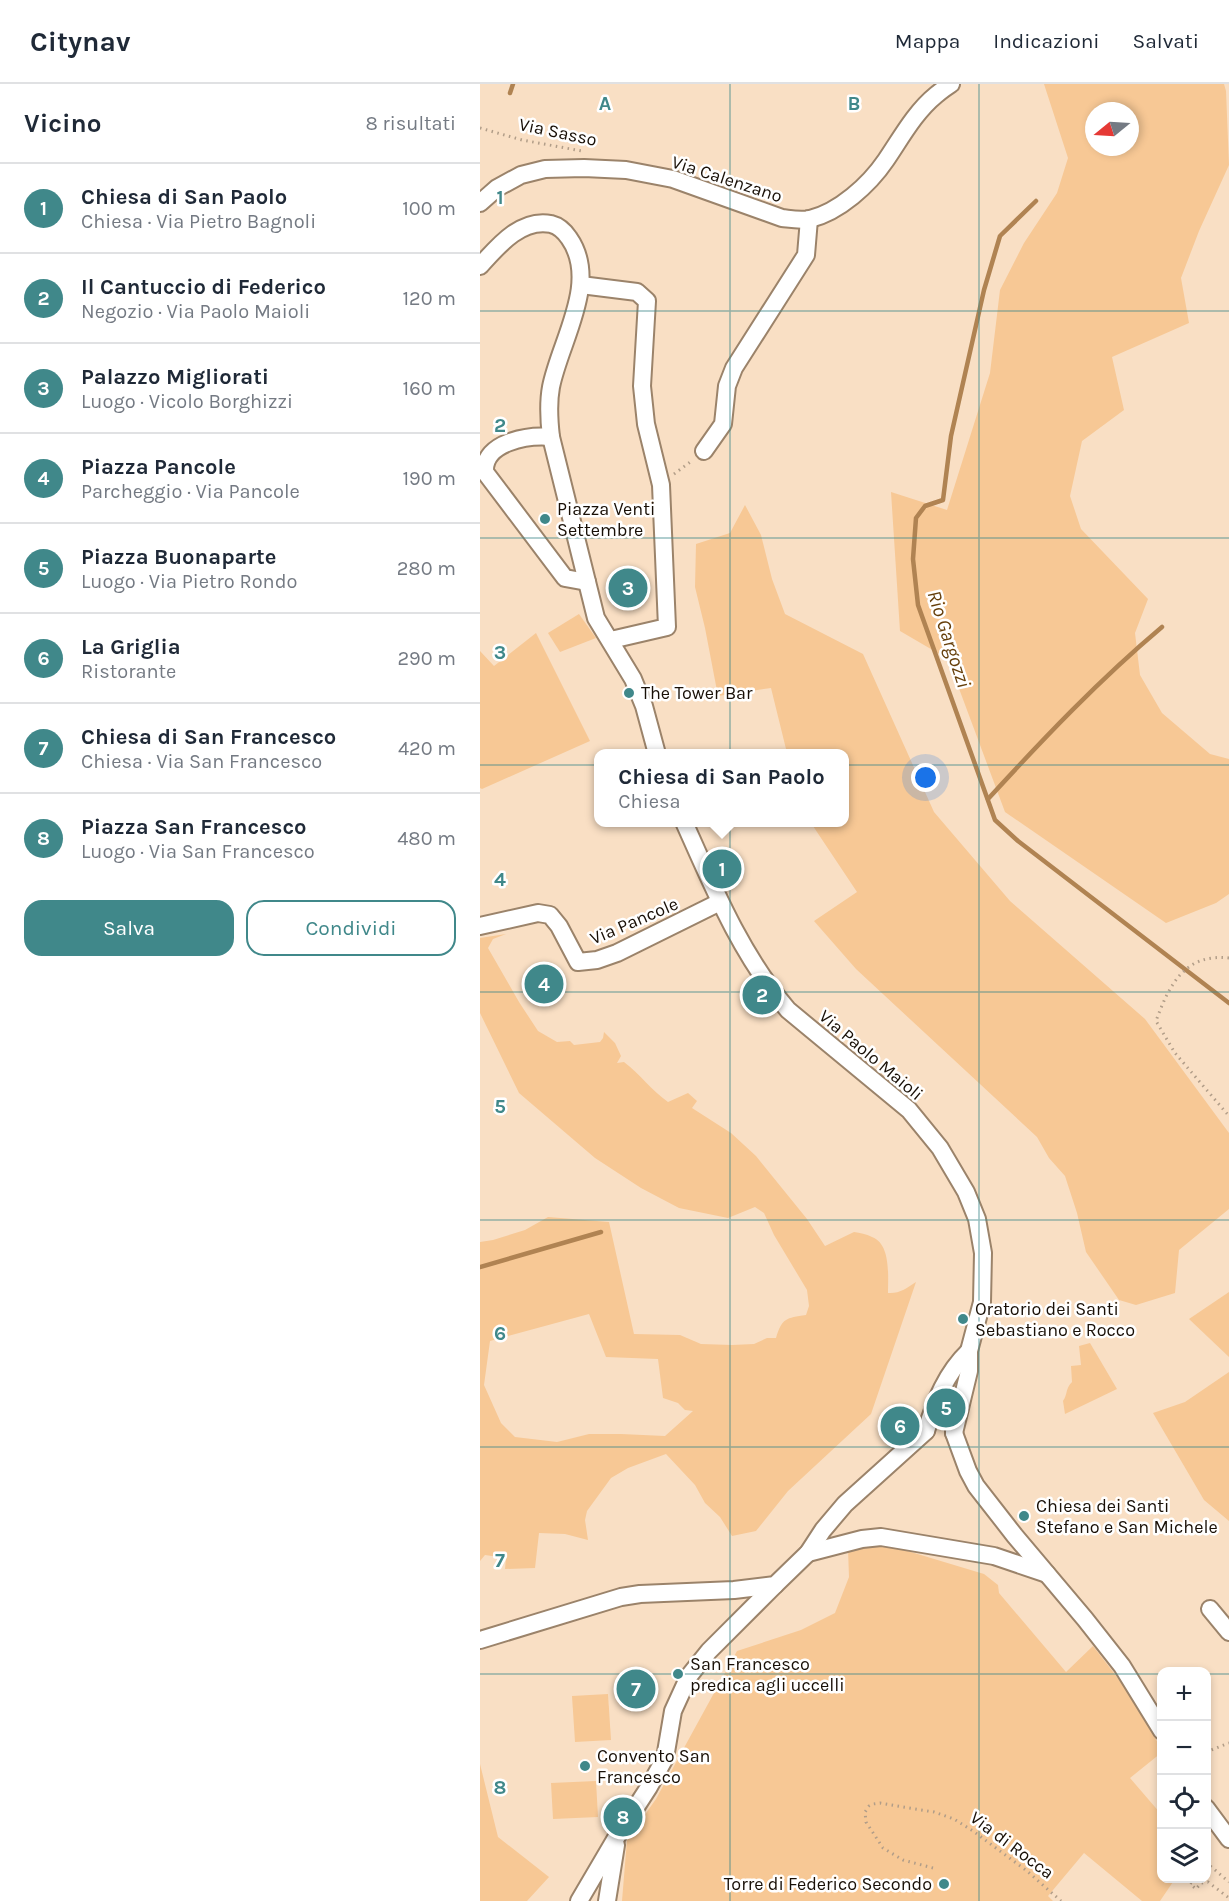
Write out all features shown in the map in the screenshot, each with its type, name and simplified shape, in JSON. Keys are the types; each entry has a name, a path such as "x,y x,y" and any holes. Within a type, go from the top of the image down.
{"street":[{"name":"Via Calenzano","path":"480,203 497,188 521,175 545,169 584,168 626,171 673,179 782,218 809,219 840,205 866,183 922,110 935,95 951,84"},
{"path":"704,451 723,424 727,386 734,368 806,255 809,219"},
{"path":"480,266 499,244 530,225 543,223 555,225 565,232 573,244 579,262 581,285 579,300 551,387 549,415 551,437 596,618 633,679 644,706 656,749"},
{"path":"581,285 637,292 647,301 642,386 646,424 661,485 667,627 611,640"},
{"path":"551,437 537,436 511,441 488,457 485,472 565,578 587,582"},
{"name":"Via Paolo Maioli","path":"686,827 730,924 776,996 788,1010 909,1110 940,1148 966,1192 977,1219 982,1253 982,1302 969,1352 969,1371 954,1433"},
{"name":"Via Pancole","path":"480,926 538,913 550,915 559,926 579,962 597,960 617,952 720,903"},
{"path":"579,1901 665,1758 673,1711 689,1676 709,1651 808,1553 823,1530 845,1504 926,1431 937,1396 958,1362 969,1352"},
{"path":"926,1431 940,1430 954,1433 976,1486 1122,1666 1157,1724"},
{"path":"808,1553 862,1539 881,1537 994,1556 1048,1575"},
{"path":"480,1640 621,1597 775,1585"},
{"path":"1210,1609 1229,1632"},
{"path":"1211,1815 1229,1839"},
{"path":"607,1901 614,1867 616,1838"}],"path":[{"name":"Via Sasso","path":"480,128 522,140 592,153"},
{"path":"661,485 704,451"},
{"path":"1229,957 1216,956 1187,967 1166,994 1156,1021 1175,1053 1229,1116"},
{"path":"1211,1750 1229,1743"},
{"name":"Via di Rocca","path":"933,1868 903,1860 883,1848 866,1822 865,1812 869,1806 880,1803 934,1812 954,1819 973,1830 1027,1871 1061,1901"},
{"path":"1211,1867 1229,1882"},
{"path":"1191,1883 1196,1889 1201,1883"},
{"path":"1209,1883 1229,1898"}],"shaded area":[{"path":"1044,84 1224,84 1229,165 1199,231 1181,278 1189,323 1112,357 1124,410 1082,441 1070,496 1081,529 1148,599 1135,633 1140,675 1162,713 1210,754 1229,759 1229,894 1216,903 1166,923 1005,812 948,659 900,631 891,492 947,510 990,373 1000,290 1024,243 1057,193 1068,158"},
{"path":"745,505 761,535 772,579 785,614 863,654 934,812 1010,901 1145,1019 1229,1133 1229,1209 1179,1250 1175,1293 1136,1305 1119,1300 1086,1252 1065,1176 1049,1158 1037,1137 856,969 814,921 857,892 814,827 849,827 849,749 786,749 771,688 718,696 695,587 696,544 730,533"},
{"path":"579,614 596,638 560,652 548,633"},
{"path":"536,633 590,741 482,789 480,788 480,651 494,666"},
{"path":"506,934 493,939 488,948 538,1031 557,1042 570,1041 574,1045 600,1042 604,1032 615,1043 621,1056 617,1063 624,1062 668,1102 688,1093 697,1101 692,1108 731,1133 756,1156 807,1219 825,1246 854,1232 870,1236 883,1246 888,1270 888,1293 899,1292 916,1282 871,1414 788,1491 756,1531 732,1536 720,1517 705,1503 695,1485 666,1454 628,1468 611,1478 587,1511 585,1520 588,1540 565,1534 539,1533 535,1568 505,1569 506,1558 485,1555 480,1561 480,1242 525,1230 548,1217 609,1222 634,1334 680,1335 701,1344 754,1344 767,1338 776,1338 780,1326 786,1320 806,1315 809,1306 807,1290 774,1235 764,1213 755,1207 728,1218 679,1208 641,1188 595,1158 519,1093 480,1013 480,938","holes":["589,1314 606,1357 658,1359 663,1398 678,1403 685,1410 693,1411 665,1436 589,1434 557,1442 515,1437 501,1423 484,1385 490,1341"]},
{"path":"1229,1292 1229,1357 1189,1319"},
{"path":"1090,1343 1117,1389 1065,1414 1063,1401 1072,1382 1071,1366 1081,1365 1079,1346"},
{"path":"1229,1372 1229,1521 1204,1500 1153,1413 1185,1402"},
{"path":"881,1543 984,1574 998,1585 999,1593 1066,1672 1093,1646 1124,1686 1157,1741 1157,1756 1130,1778 1157,1809 1157,1883 1172,1883 1160,1901 1142,1901 1084,1853 1048,1896 1053,1901 622,1901 627,1840 656,1799 737,1651 801,1630 835,1613 849,1577 848,1549"},
{"path":"608,1694 611,1740 575,1742 572,1696"},
{"path":"480,1764 498,1837 549,1877 527,1901 480,1901"},
{"path":"596,1781 598,1817 553,1819 551,1783"}],"waterway":[{"path":"510,93 513,84"},
{"name":"Rio Gargozzi","path":"1036,201 1000,236 984,290 951,436 943,500 925,506 916,518 913,559 918,605 995,820 1018,841 1229,1003"},
{"path":"988,799 1072,710 1162,627"},
{"path":"480,1267 601,1232"}],"place":[{"name":"Piazza Venti Settembre","path":"545,519"},
{"name":"Palazzo Migliorati","path":"628,588"},
{"name":"The Tower Bar","path":"629,693"},
{"name":"Chiesa di San Paolo","path":"722,869"},
{"name":"Piazza Pancole","path":"544,984"},
{"name":"Il Cantuccio di Federico","path":"762,995"},
{"name":"Oratorio dei Santi Sebastiano e Rocco","path":"963,1319"},
{"name":"Piazza Buonaparte","path":"946,1408"},
{"name":"La Griglia","path":"900,1426"},
{"name":"Chiesa dei Santi Stefano e San Michele","path":"1024,1516"},
{"name":"San Francesco predica agli uccelli","path":"678,1674"},
{"name":"Chiesa di San Francesco","path":"636,1689"},
{"name":"Convento San Francesco","path":"585,1766"},
{"name":"Piazza San Francesco","path":"623,1817"},
{"name":"Torre di Federico Secondo","path":"944,1884"}]}
